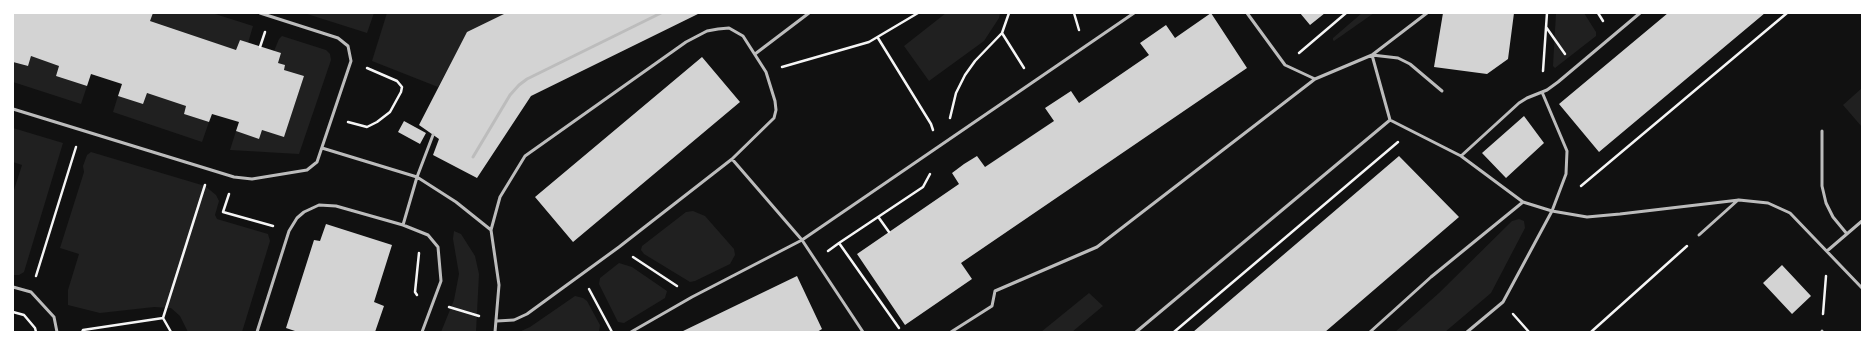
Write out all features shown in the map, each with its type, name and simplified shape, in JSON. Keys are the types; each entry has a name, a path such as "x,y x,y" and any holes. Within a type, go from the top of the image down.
{"lane":[{"path":"13,109 234,177 252,179 307,170 317,162 351,62 348,46 338,38 260,13"},
{"path":"474,157 510,95 519,85 527,79 661,13"},
{"path":"755,54 809,13"},
{"path":"631,332 692,297 802,240 1134,13"},
{"path":"1247,13 1284,65 1316,79"},
{"path":"951,332 992,306 995,291 1097,247 1316,79 1372,55 1427,13"},
{"path":"1461,156 1519,103 1547,90 1640,13"},
{"path":"495,332 499,285 491,230 500,197 525,156 686,42 707,31 729,28 743,36 766,72 775,100 776,110 774,118 732,159 618,247 526,314 514,320 497,321"},
{"path":"1372,55 1398,58 1410,64 1442,91"},
{"path":"1372,55 1390,120 1461,156 1523,202 1552,211 1587,217 1739,200 1768,203 1790,213 1862,288"},
{"path":"1468,332 1503,302 1552,211 1566,174 1567,151 1542,92"},
{"path":"1136,332 1390,120"},
{"path":"1822,131 1822,186 1826,203 1833,217 1847,234"},
{"path":"404,225 417,177 433,135"},
{"path":"322,148 417,177 456,202 491,230"},
{"path":"732,159 802,240 863,332"},
{"path":"1699,235 1739,200"},
{"path":"1370,332 1431,278 1523,202"},
{"path":"257,332 289,231 297,218 304,212 319,205 336,206 404,225 428,234 438,247 441,281 422,332"},
{"path":"1826,251 1862,221"},
{"path":"13,287 31,292 54,317 57,332"}],"path":[{"path":"766,72 856,46 878,38 918,13"},
{"path":"951,137 949,122 956,93 975,61 1002,33 1009,13"},
{"path":"1284,65 1346,13"},
{"path":"1542,92 1547,13"},
{"path":"1576,190 1786,13"},
{"path":"1546,27 1575,68"},
{"path":"1002,33 1033,82"},
{"path":"878,38 931,124"},
{"path":"351,62 397,81 402,87 390,112 377,122 367,127 358,125"},
{"path":"31,292 81,131"},
{"path":"1174,332 1400,141"},
{"path":"899,328 839,243 879,218 923,187 927,182 936,149"},
{"path":"171,332 163,318 210,170"},
{"path":"223,212 270,225"},
{"path":"879,218 889,232"},
{"path":"1590,332 1699,235"},
{"path":"417,247 420,251 415,292 420,298 497,321"},
{"path":"1822,331 1826,251"},
{"path":"649,268 692,297"},
{"path":"1503,302 1529,332"},
{"path":"601,309 612,332"},
{"path":"13,312 24,315 35,328 36,332"},
{"path":"82,332 83,330 163,318"}],"shaded area":[{"path":"153,13 212,13 253,26 248,43 240,40 236,50 150,21"},
{"path":"304,13 374,13 367,33"},
{"path":"387,13 506,13 467,33 438,87 372,61"},
{"path":"946,13 1000,13 999,18 984,41 929,81 904,46"},
{"path":"1362,13 1374,13 1334,41 1333,40 1333,38"},
{"path":"1556,13 1584,13 1596,32 1596,36 1555,68 1553,66"},
{"path":"282,36 326,50 330,54 331,60 299,154 230,150 236,131 259,139 262,130 284,136 304,76 284,70 285,65 278,63 281,54 274,51 279,39"},
{"path":"31,56 59,66 56,76 87,86 81,104 13,82 13,62 27,66"},
{"path":"1862,88 1862,127 1843,105"},
{"path":"147,93 186,106 184,114 209,122 202,142 113,112 118,96"},
{"path":"13,128 63,143 24,272 19,275 13,275 13,193 22,165 13,162"},
{"path":"91,152 205,186 216,195 219,201 215,215 217,219 268,234 270,241 242,332 188,332 180,316 171,308 154,307 100,313 68,305 68,290 79,254 60,248 84,172 83,166 87,155"},
{"path":"693,211 705,216 734,249 735,255 730,264 690,282 644,254 641,250 642,246 686,212"},
{"path":"1519,219 1524,221 1525,228 1491,293 1445,332 1395,332 1439,293 1512,221"},
{"path":"454,231 461,234 475,256 479,274 476,332 441,332 454,300 459,274 453,239"},
{"path":"619,263 632,267 667,291 665,298 624,323 618,322 599,284 600,278"},
{"path":"1089,293 1103,306 1072,332 1041,332"},
{"path":"575,296 583,298 587,301 600,325 599,332 519,332 530,327"}],"building":[{"path":"13,13 153,13 150,21 236,50 240,40 281,53 278,63 285,65 284,70 304,76 284,137 262,130 259,139 236,131 239,122 212,114 209,122 184,114 186,106 147,93 143,104 118,96 122,84 91,74 87,86 56,76 59,66 31,56 28,66 13,62"},
{"path":"506,13 700,13 531,96 477,178 433,155 439,139 419,125 467,32"},
{"path":"1211,13 1247,68 961,263 972,279 905,325 857,254 959,184 952,173 964,164 977,156 985,167 1054,121 1045,108 1071,91 1079,103 1149,55 1140,43 1166,25 1175,38"},
{"path":"1300,13 1325,13 1310,25"},
{"path":"1443,13 1514,13 1508,59 1487,74 1434,67"},
{"path":"1668,13 1765,13 1599,152 1559,104"},
{"path":"702,57 740,102 573,242 535,197"},
{"path":"1524,116 1544,143 1506,178 1482,153"},
{"path":"404,121 426,133 420,144 398,132"},
{"path":"1399,156 1459,217 1325,332 1193,332"},
{"path":"326,224 392,245 374,302 384,306 375,332 298,332 286,328 314,240 320,241"},
{"path":"1782,265 1811,296 1792,314 1763,283"},
{"path":"797,276 822,329 817,332 681,332"}]}
